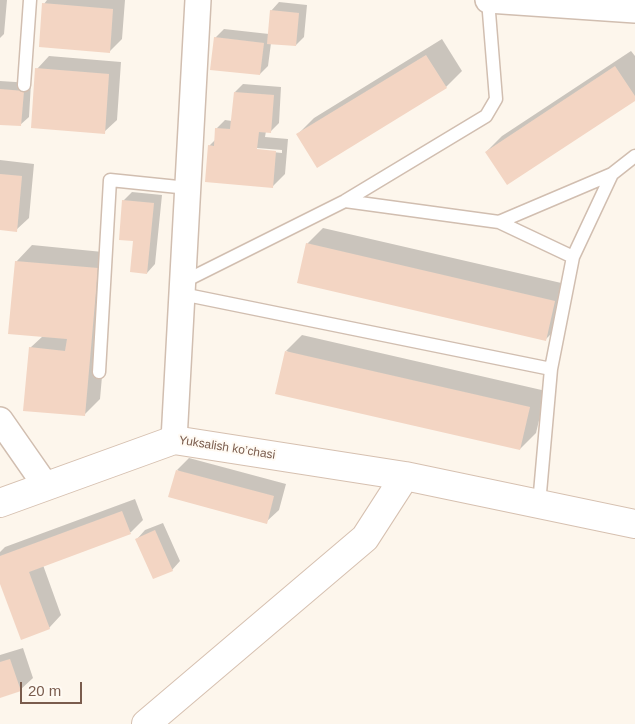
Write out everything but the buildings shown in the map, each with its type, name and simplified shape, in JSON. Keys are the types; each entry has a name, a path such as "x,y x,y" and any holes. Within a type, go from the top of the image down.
{"main road":[{"name":"Yuksalish ko’chasi","path":"0,503 174,440 404,476 635,524"},
{"path":"146,724 365,538 404,476"}],"street":[{"path":"174,440 198,0"},
{"path":"488,0 635,10"},
{"path":"0,420 46,486"}],"lane":[{"path":"24,84 30,0"},
{"path":"182,288 345,201 486,116 496,99 488,0"},
{"path":"499,222 612,174 635,156"},
{"path":"539,504 551,369 573,257 612,174"},
{"path":"99,372 110,180 188,188"},
{"path":"345,201 499,222 573,257"},
{"path":"182,288 551,369"}]}
